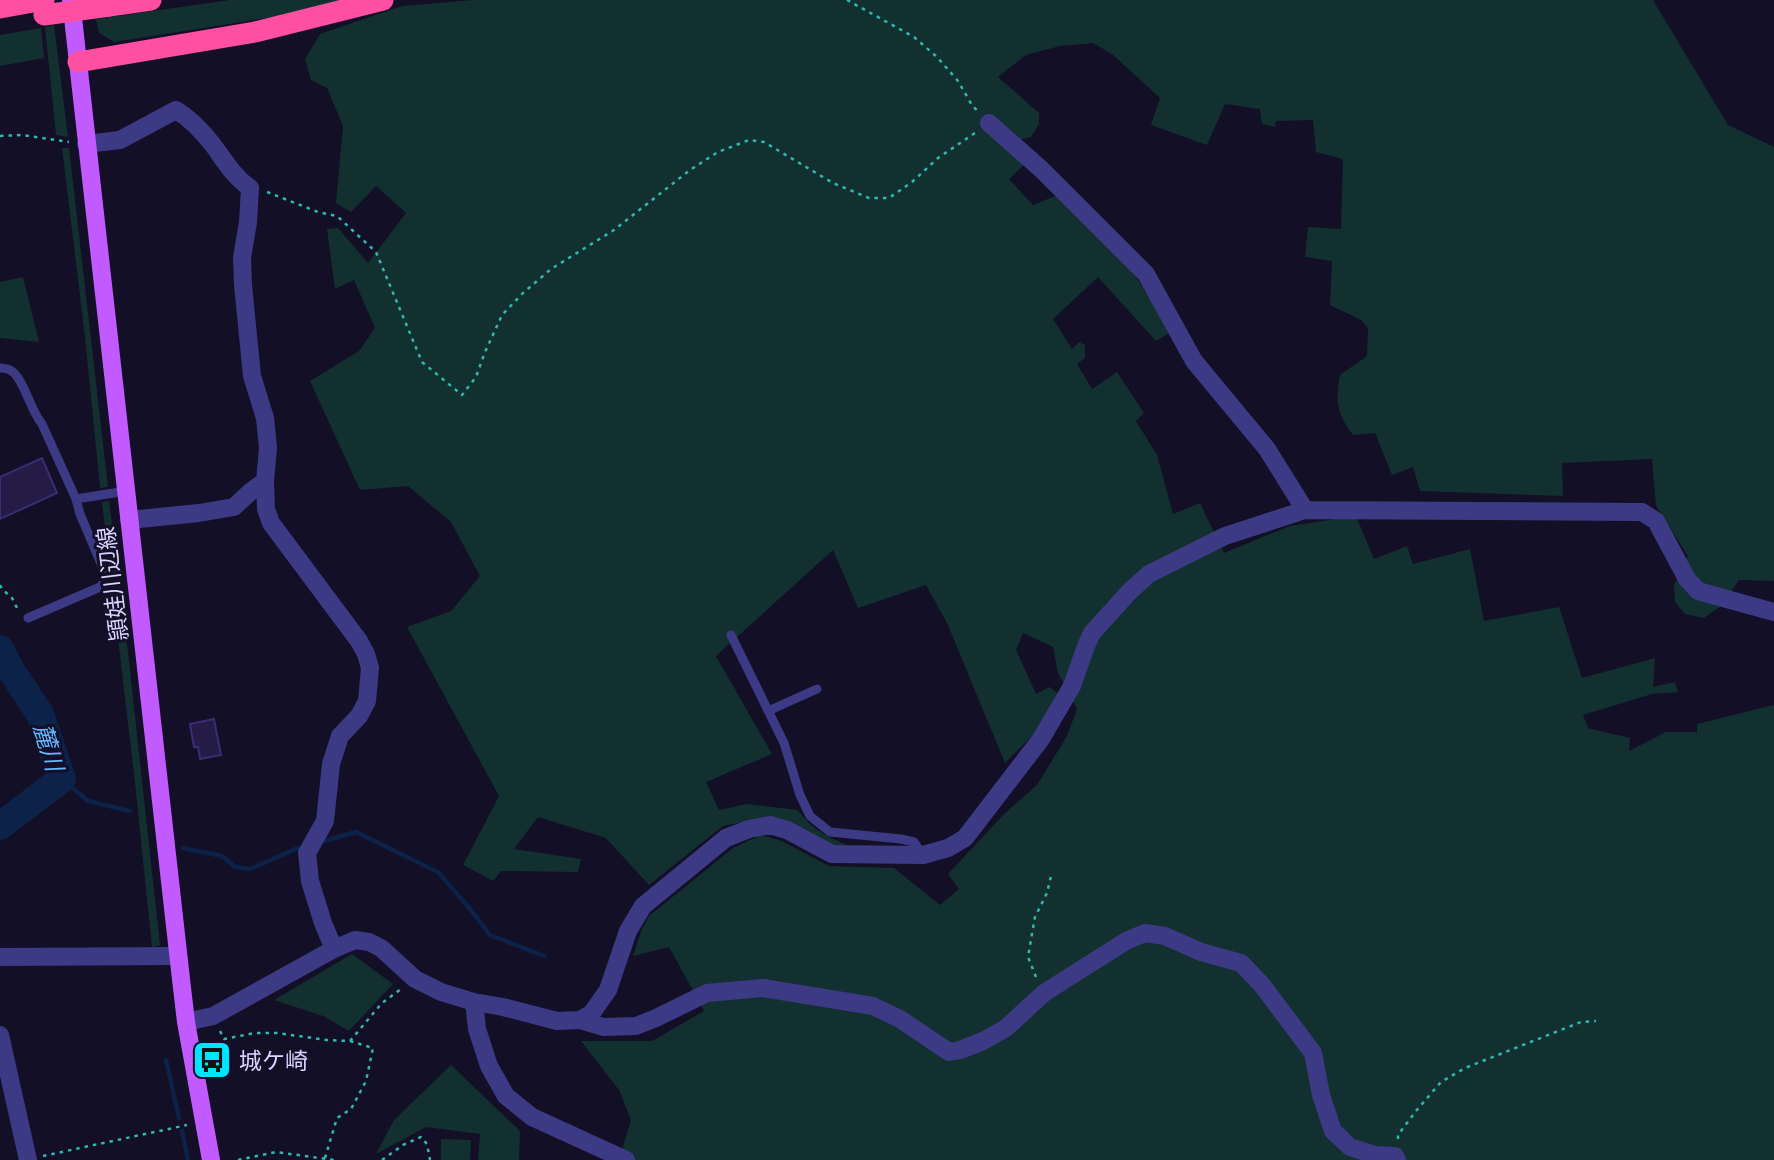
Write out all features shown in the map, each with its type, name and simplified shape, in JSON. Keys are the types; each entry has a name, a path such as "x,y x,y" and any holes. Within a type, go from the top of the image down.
{"highway":[{"path":"0,8 43,5 109,6 151,0"},
{"path":"78,62 255,32 383,0"},
{"path":"0,22 43,5"}],"main road":[{"name":"頴娃川辺線","path":"71,0 178,956 186,1022 211,1160"}],"street":[{"path":"86,144 120,140 176,110 190,119 232,171 250,188 242,258 243,285 252,376 265,418 268,449 266,509 271,523 359,641 370,668 367,701 359,716 340,736 331,764 325,821 307,853 313,891 334,949"},
{"path":"989,123 1041,169 1146,274 1194,361 1266,449 1305,510"},
{"path":"129,520 234,507 265,481"},
{"path":"580,1020 590,1014 608,990 628,931 643,906 726,838 749,829 770,825 787,830 832,855 923,855 948,848 964,838 1041,739 1072,686 1092,633 1149,574 1225,536 1305,510 1642,512 1656,522 1687,579 1698,591 1774,611"},
{"path":"186,1022 213,1016 355,940 369,942 381,948 415,979 441,992 557,1021 580,1020 603,1027 636,1026 707,993 763,988 873,1006 900,1019 949,1052 983,1041 1006,1028 1044,993 1126,941 1146,933 1165,936 1201,952 1241,963 1262,985 1313,1053 1321,1095 1333,1131 1350,1147 1396,1158"},
{"path":"0,957 178,956"},
{"path":"474,1002 477,1029 489,1066 506,1096 532,1117 626,1160"},
{"path":"0,1035 28,1159"}],"lane":[{"path":"0,368 12,370 42,424 106,573 104,581 96,589 28,618"},
{"path":"76,499 126,491"},
{"path":"731,635 784,743 800,795 810,816 830,832 914,842 923,855"},
{"path":"768,711 817,689"}],"path":[{"path":"250,188 337,216 376,252 422,362 462,395 476,377 502,315 523,293 551,269 614,230 690,170 718,152 749,140 764,142 833,183 869,198 889,198 912,182 938,158 989,123 973,107 958,81 937,57 914,37 847,0"},
{"path":"0,136 22,135 86,144"},
{"path":"0,585 12,598 20,615 28,618"},
{"path":"1044,993 1028,957 1035,917 1047,893 1051,876"},
{"path":"350,1041 382,1003 415,979"},
{"path":"213,1016 224,1040 255,1033 277,1033 350,1041 373,1048 366,1082 351,1109 337,1118 325,1158"},
{"path":"1396,1158 1398,1135 1440,1082 1465,1068 1581,1021 1596,1021"},
{"path":"28,1159 204,1121"},
{"path":"383,1160 402,1145 421,1137 427,1144 429,1160"},
{"path":"238,1160 276,1152 334,1160"}],"green space":[{"path":"230,0 354,0 299,13 114,42 99,33 96,19"},
{"path":"473,0 1653,0 1728,125 1774,147 1774,581 1739,580 1721,606 1704,618 1685,614 1675,602 1674,585 1688,556 1656,506 1652,459 1562,463 1563,496 1420,491 1413,467 1392,475 1375,433 1353,435 1341,414 1338,384 1340,375 1367,356 1368,328 1361,320 1330,305 1332,261 1305,257 1308,227 1341,229 1343,159 1316,152 1313,120 1276,121 1275,127 1262,124 1260,109 1225,104 1207,145 1151,125 1160,98 1112,54 1093,43 1060,46 1026,55 998,77 1039,113 1039,124 1031,137 1020,140 1025,164 1009,179 1033,205 1060,194 1125,261 1172,331 1156,341 1098,277 1053,319 1072,349 1079,342 1085,345 1085,358 1077,364 1092,389 1117,372 1144,413 1136,421 1157,455 1173,514 1200,503 1224,553 1290,526 1356,516 1374,559 1407,546 1413,564 1470,549 1484,621 1559,607 1582,678 1655,658 1653,687 1675,682 1678,692 1652,694 1583,715 1588,728 1630,738 1629,751 1666,732 1697,732 1697,724 1774,705 1774,1160 619,1160 631,1120 619,1090 581,1041 652,1041 704,1011 669,947 633,956 649,916 733,848 761,835 782,841 829,866 894,868 940,905 959,889 948,874 1004,814 1037,785 1067,736 1077,709 1058,673 1053,647 1023,633 1016,650 1036,694 1049,687 1058,693 1036,732 1005,763 947,623 926,585 858,608 833,550 716,656 772,754 706,782 719,810 747,804 798,810 816,829 854,848 832,847 764,818 723,826 649,885 606,838 538,817 514,849 581,859 578,872 501,871 493,881 463,865 499,796 407,627 451,611 480,576 451,522 408,486 360,490 310,381 359,351 375,328 354,280 335,289 327,229 338,228 368,263 406,213 376,186 351,212 336,203 343,126 327,88 311,80 305,59 320,34 402,6"},
{"path":"54,25 68,137 56,135 45,27"},
{"path":"41,28 44,58 0,66 0,35"},
{"path":"62,148 69,148 108,487 100,488 85,337"},
{"path":"23,277 39,342 0,338 0,282"},
{"path":"109,501 160,945 152,947 102,502"},
{"path":"352,954 393,984 349,1031 323,1016 274,1000"},
{"path":"451,1065 520,1131 519,1160 478,1160 480,1134 426,1127 376,1154 394,1120"},
{"path":"441,1139 471,1140 470,1160 441,1160"}],"building":[{"path":"42,458 57,493 0,519 0,477"},
{"path":"214,719 221,755 200,759 198,747 194,747 190,724"}],"waterway":[{"name":"麓川","path":"0,649 40,714 62,779 0,826"},
{"path":"62,779 88,801 130,811"},
{"path":"324,841 356,832 438,872 490,935 544,956"},
{"path":"183,848 222,856 235,867 250,869 298,848"},
{"path":"166,1060 179,1118"},
{"path":"182,1131 188,1160"}],"place":[{"name":"城ケ崎","path":"212,1060"}]}
